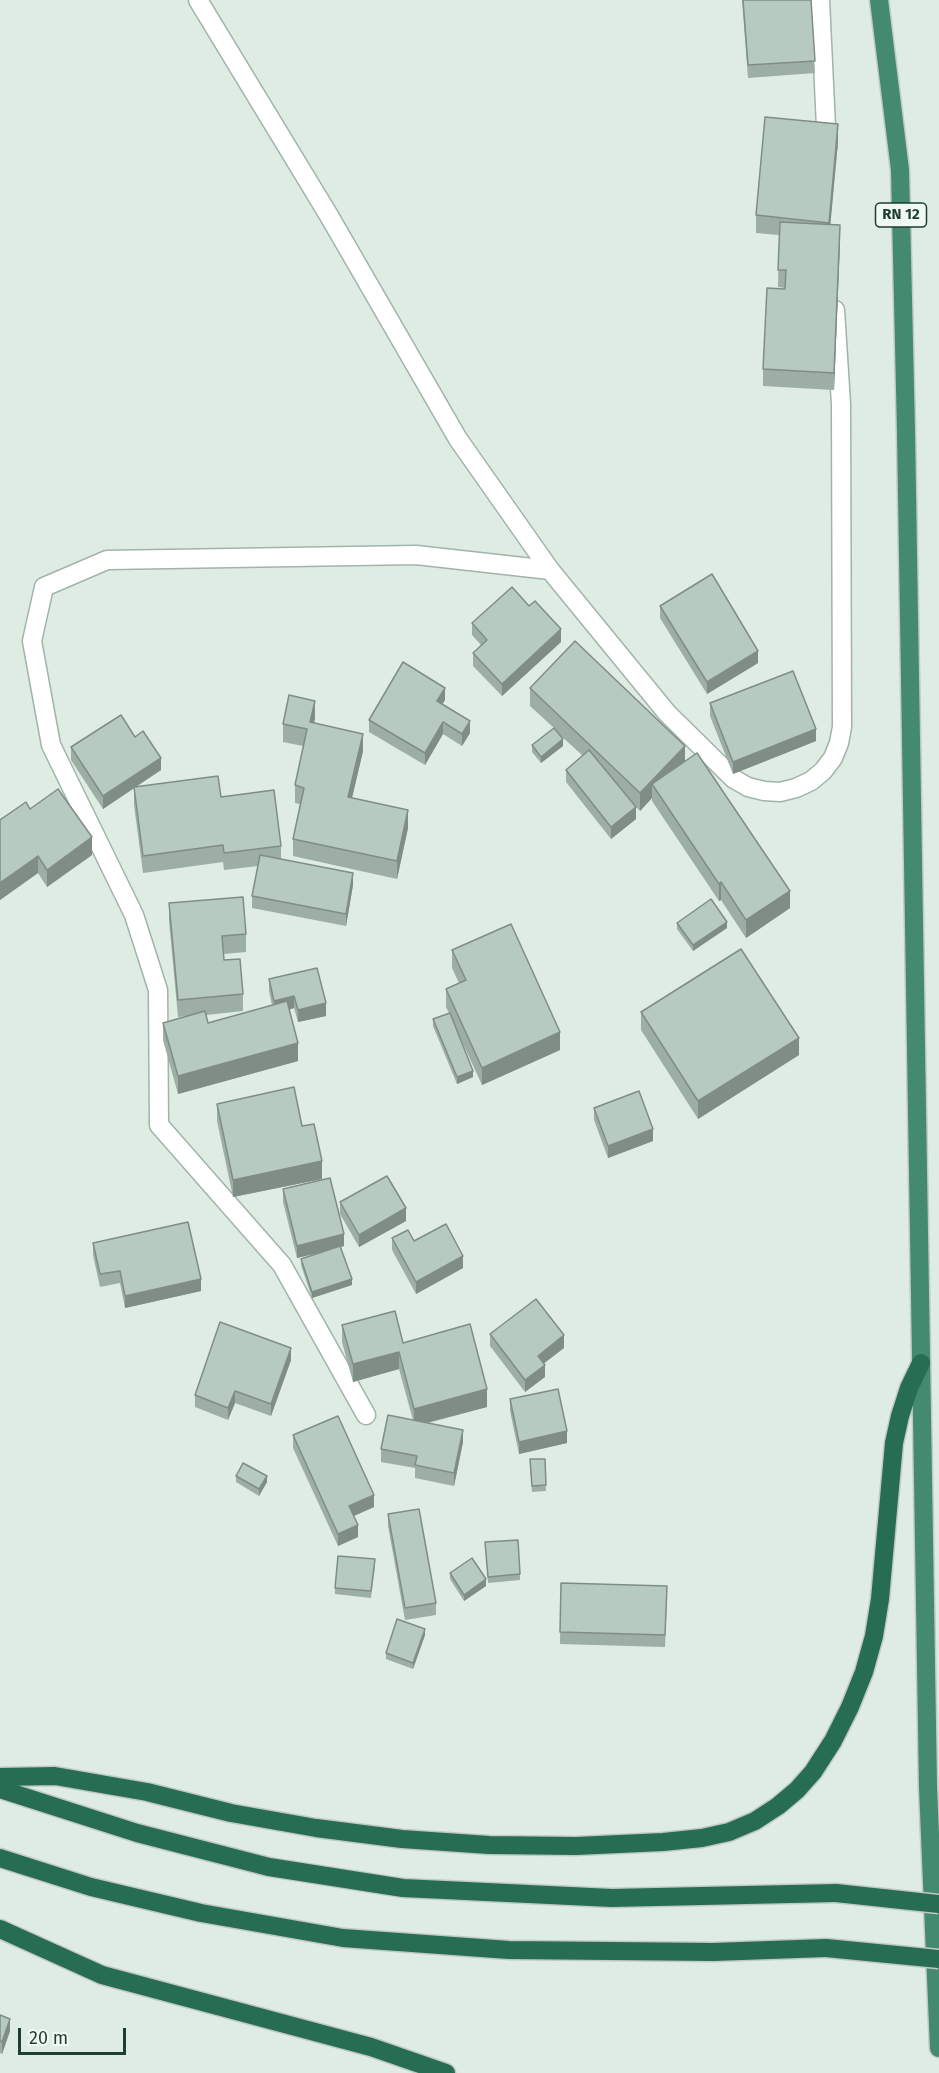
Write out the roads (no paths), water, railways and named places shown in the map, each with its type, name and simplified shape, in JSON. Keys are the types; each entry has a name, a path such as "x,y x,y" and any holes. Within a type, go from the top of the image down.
{"highway":[{"name":"RN 12","path":"879,0 900,170 928,1787 939,2048"},
{"path":"0,1777 55,1776 147,1792 231,1813 316,1828 402,1839 489,1845 576,1846 663,1842 729,1832 755,1821 784,1801 813,1772 833,1741 864,1672 874,1636 880,1599 894,1443 909,1389 921,1363"},
{"path":"0,1789 137,1833 269,1867 403,1888 612,1898 836,1893 939,1904"},
{"path":"0,1858 91,1887 201,1913 343,1938 509,1950 713,1952 826,1948 939,1959"},
{"path":"0,1929 102,1975 372,2047 446,2073"}],"street":[{"path":"198,0 328,214 458,439 550,570 667,713 734,778 748,787 764,791 780,792 811,781 823,771 832,758 839,743 842,727 840,404 834,297"},
{"path":"820,0 828,165"},
{"path":"366,1415 282,1265 159,1125 158,990 134,915 51,746 32,641 44,587 107,560 416,555 550,570"}]}
